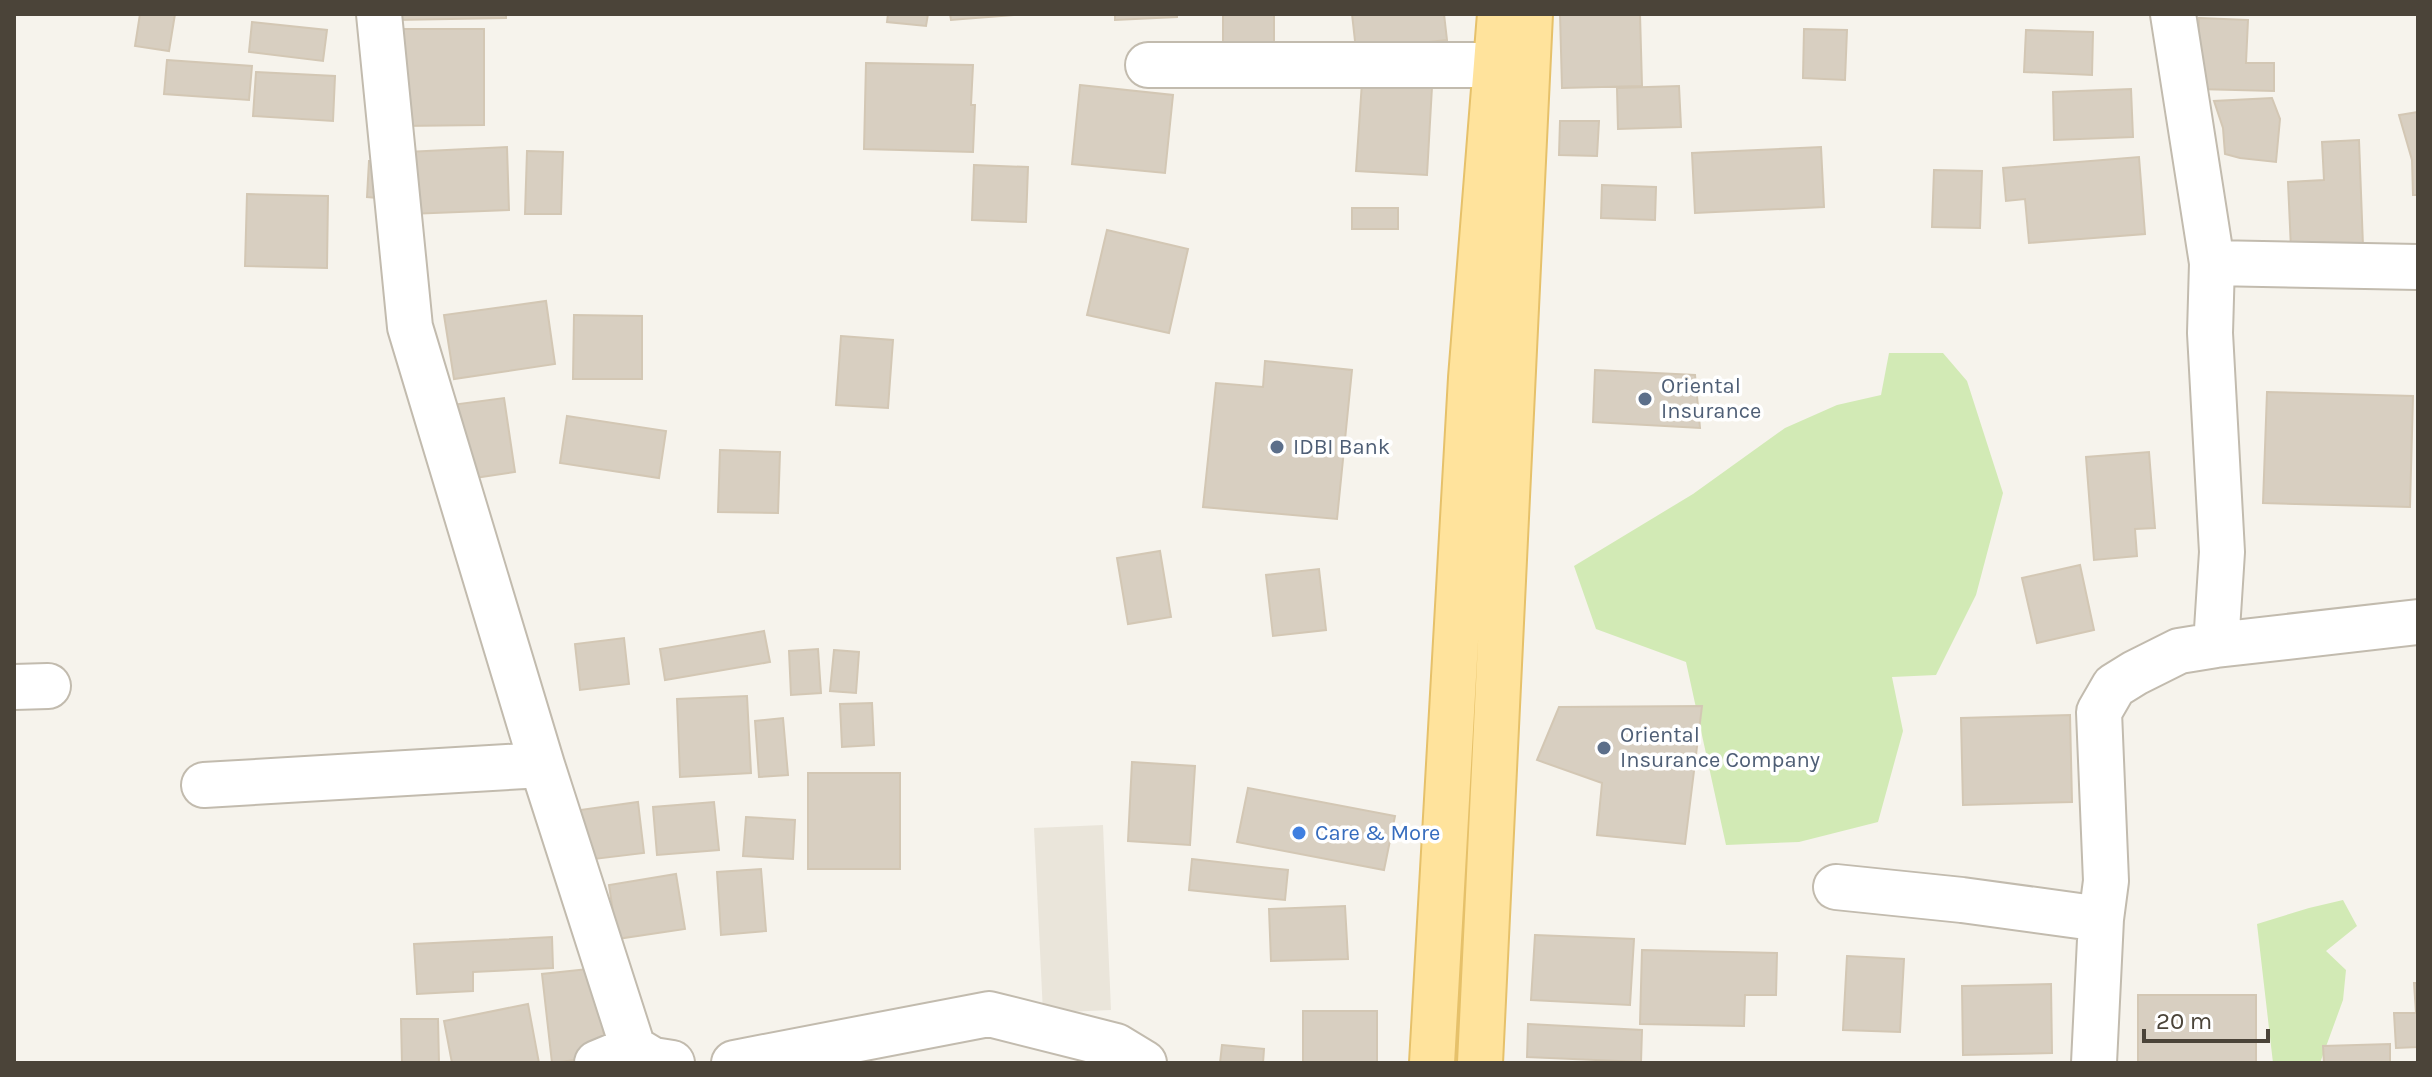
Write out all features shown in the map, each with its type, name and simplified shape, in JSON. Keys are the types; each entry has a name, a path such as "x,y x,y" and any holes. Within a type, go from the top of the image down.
{"main road":[{"path":"1432,1063 1471,378 1500,14"},
{"path":"1480,1063 1530,14"}],"street":[{"path":"379,14 410,327 634,1058"},
{"path":"2173,14 2212,263 2210,333 2222,552 2216,645"},
{"path":"1148,65 1495,65"},
{"path":"2212,263 2418,267"},
{"path":"2094,1063 2101,919 2106,881 2099,712 2114,686 2179,651 2418,622"},
{"path":"204,785 542,765"},
{"path":"1836,887 2101,919"},
{"path":"734,1063 989,1014 1116,1046 1144,1063"}],"shaded area":[{"path":"1103,825 1111,1010 1043,1013 1034,828"}],"green space":[{"path":"1889,353 1943,353 1967,381 2003,493 1976,595 1936,675 1892,677 1903,731 1878,822 1799,842 1726,845 1686,662 1596,629 1574,566 1693,494 1785,428 1837,405 1881,395"},
{"path":"2343,900 2357,926 2326,951 2346,970 2343,1000 2320,1063 2273,1063 2257,924"}],"building":[{"path":"140,14 175,14 169,51 135,46"},
{"path":"394,14 506,14 506,18 395,20"},
{"path":"888,14 928,14 926,26 887,22"},
{"path":"950,14 1013,14 1013,15 951,20"},
{"path":"1115,14 1177,14 1177,17 1115,20"},
{"path":"1223,14 1274,14 1274,53 1223,54"},
{"path":"1352,14 1444,14 1447,40 1356,50"},
{"path":"1560,14 1640,14 1642,86 1562,88"},
{"path":"2199,18 2248,20 2246,63 2274,63 2274,91 2197,89"},
{"path":"252,22 327,30 323,61 249,52"},
{"path":"401,29 484,29 484,125 401,126"},
{"path":"1804,29 1847,30 1845,80 1803,78"},
{"path":"2026,30 2093,32 2092,75 2024,72"},
{"path":"167,60 252,66 249,100 164,94"},
{"path":"866,63 973,65 973,152 864,149"},
{"path":"256,72 335,76 333,121 253,116"},
{"path":"1362,82 1432,87 1427,175 1356,171"},
{"path":"1080,85 1173,95 1165,173 1072,164"},
{"path":"1679,86 1681,127 1618,129 1617,88"},
{"path":"2131,89 2133,137 2054,140 2053,92"},
{"path":"2272,98 2280,119 2276,162 2225,154 2223,128 2214,101"},
{"path":"2418,112 2418,195 2413,195 2412,160 2399,115"},
{"path":"1560,121 1599,121 1597,156 1559,155"},
{"path":"2359,140 2363,246 2291,249 2288,182 2324,180 2322,142"},
{"path":"507,147 509,210 409,214 407,152"},
{"path":"1821,147 1824,207 1695,213 1692,153"},
{"path":"527,151 563,152 561,214 525,214"},
{"path":"2139,157 2145,234 2029,243 2025,199 2006,201 2003,168"},
{"path":"369,161 377,161 377,198 367,197"},
{"path":"974,165 1028,167 1026,222 972,220"},
{"path":"1934,170 1982,171 1980,228 1932,227"},
{"path":"1602,185 1656,187 1655,220 1601,218"},
{"path":"247,194 328,196 327,268 245,266"},
{"path":"1352,208 1398,208 1398,229 1352,229"},
{"path":"1107,230 1188,249 1169,333 1087,315"},
{"path":"546,301 555,364 454,379 444,315"},
{"path":"574,315 642,316 642,379 573,379"},
{"path":"841,336 893,340 888,408 836,405"},
{"name":"IDBI Bank","path":"1265,361 1352,370 1337,519 1203,507 1216,383 1263,387"},
{"name":"Oriental Insurance","path":"1595,370 1695,375 1700,428 1593,422"},
{"path":"2267,392 2413,396 2410,507 2263,503"},
{"path":"504,398 515,472 461,480 451,405"},
{"path":"567,416 666,431 659,478 560,463"},
{"path":"720,450 780,452 778,513 718,512"},
{"path":"2149,452 2155,528 2135,529 2137,556 2094,560 2086,457"},
{"path":"1160,551 1171,617 1128,624 1117,558"},
{"path":"2080,565 2094,630 2037,643 2022,578"},
{"path":"1319,569 1326,630 1273,636 1266,575"},
{"path":"764,631 770,662 665,680 660,649"},
{"path":"624,638 629,684 580,690 575,644"},
{"path":"818,649 821,693 791,695 789,651"},
{"path":"834,650 859,652 856,693 830,691"},
{"path":"747,696 751,773 680,777 677,699"},
{"path":"872,703 874,745 842,747 840,704"},
{"path":"1702,706 1685,844 1597,835 1602,783 1537,760 1559,707"},
{"path":"2070,715 2072,802 1963,805 1961,718"},
{"path":"783,718 788,775 759,777 755,721"},
{"path":"1132,762 1195,766 1190,845 1128,841"},
{"path":"808,773 900,773 900,869 808,869"},
{"path":"1248,788 1395,816 1384,870 1237,842"},
{"path":"638,802 644,853 586,860 580,810"},
{"path":"714,802 719,850 657,855 653,807"},
{"path":"746,817 795,820 793,859 743,856"},
{"path":"1192,859 1288,870 1285,900 1189,890"},
{"path":"761,869 766,931 721,935 717,872"},
{"path":"676,874 685,929 617,939 609,885"},
{"path":"1345,906 1348,959 1271,961 1269,909"},
{"path":"1535,935 1634,939 1630,1005 1531,1000"},
{"path":"552,937 553,968 473,972 473,991 417,994 414,944"},
{"path":"1642,950 1777,953 1776,995 1745,995 1744,1026 1640,1024"},
{"path":"1847,956 1904,959 1900,1032 1843,1030"},
{"path":"597,968 606,1056 552,1063 542,974"},
{"path":"2414,983 2418,983 2418,1047 2396,1048 2394,1013 2416,1013"},
{"path":"2051,984 2052,1053 1963,1055 1962,986"},
{"path":"2138,995 2256,995 2256,1063 2138,1063"},
{"path":"528,1004 539,1063 452,1063 444,1021"},
{"path":"1303,1011 1377,1011 1377,1063 1303,1063"},
{"path":"401,1019 438,1019 439,1063 402,1063"},
{"path":"1528,1024 1642,1030 1641,1062 1527,1057"},
{"path":"2390,1044 2390,1063 2324,1063 2323,1046"},
{"path":"1222,1045 1264,1049 1263,1063 1220,1063"}],"place":[{"name":"Oriental Insurance","path":"1645,399"},
{"name":"IDBI Bank","path":"1277,447"},
{"name":"Oriental Insurance Company","path":"1604,748"},
{"name":"Care & More","path":"1299,833"}]}
